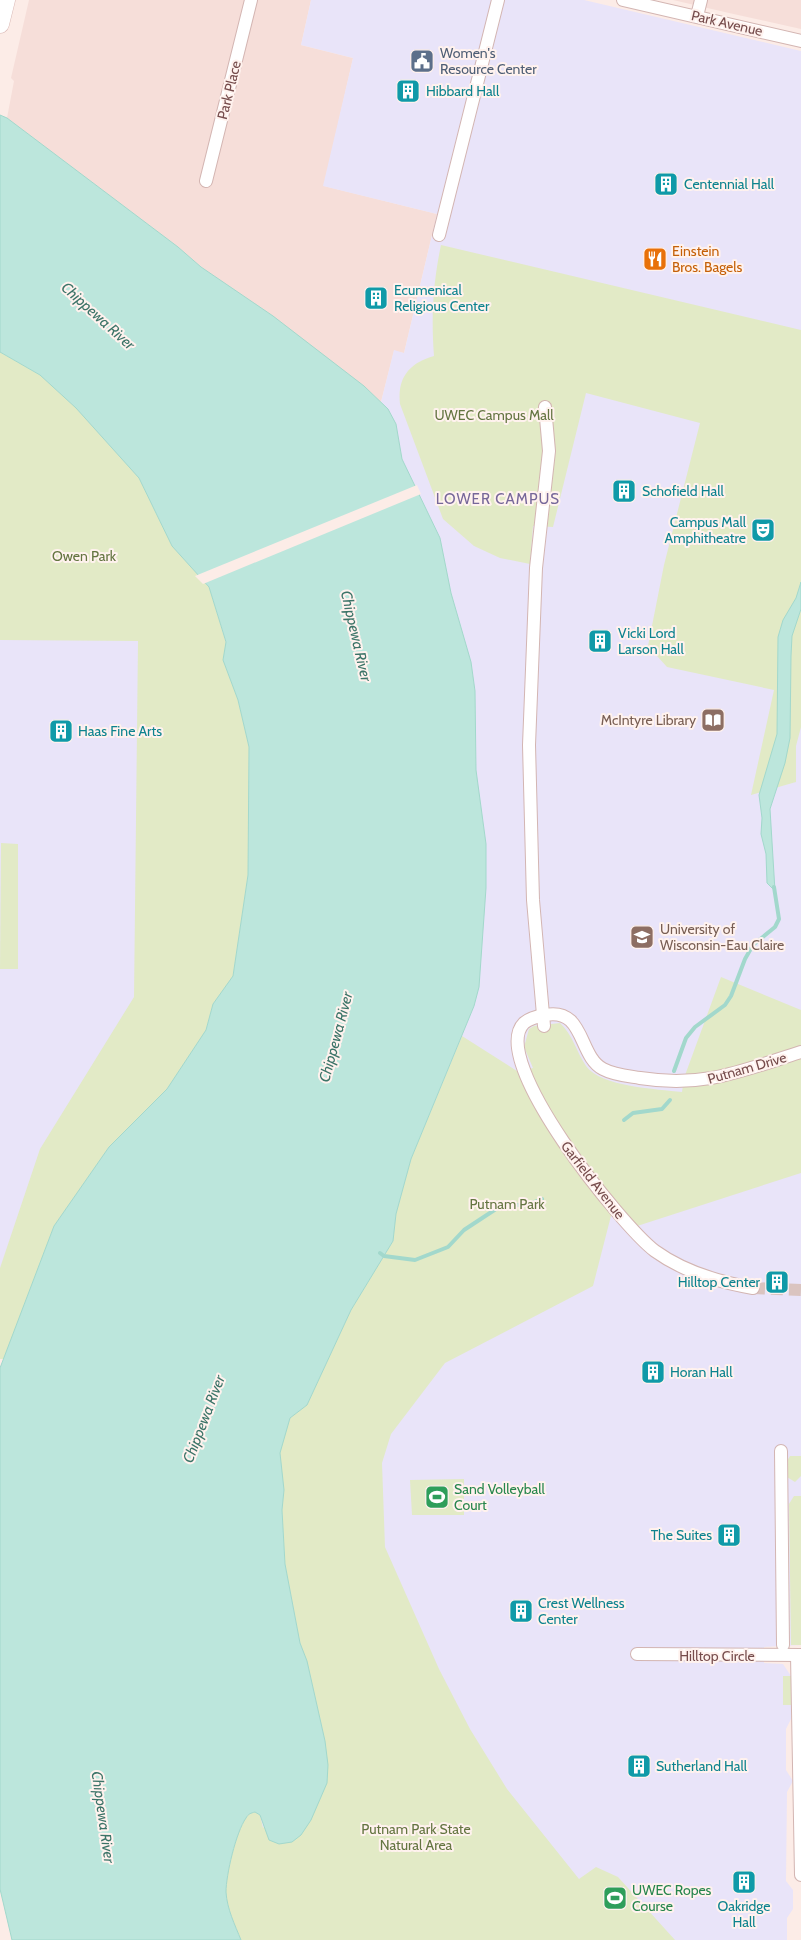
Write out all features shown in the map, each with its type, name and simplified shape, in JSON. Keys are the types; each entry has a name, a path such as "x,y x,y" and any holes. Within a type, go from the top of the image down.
{"main road":[{"path":"0,24 6,0"}],"street":[{"name":"Park Place","path":"206,181 251,0"},
{"path":"439,235 498,0"},
{"name":"Park Avenue","path":"623,0 801,41"},
{"path":"697,16 701,0"},
{"path":"544,1020 533,900 529,745 536,568 549,460 545,408"},
{"name":"Putnam Drive","path":"544,1020 555,1013 566,1016 574,1023 595,1063 603,1069 672,1082 710,1080 801,1052"},
{"name":"Garfield Avenue","path":"544,1020 530,1019 522,1027 516,1045 518,1053 538,1100 561,1140 600,1191 631,1228 656,1251 679,1266 711,1279 753,1288"},
{"path":"781,1451 783,1645"},
{"name":"Hilltop Circle","path":"637,1654 799,1655"},
{"path":"799,1655 801,1874"}],"shaded area":[{"path":"29,0 311,0 301,45 353,58 324,186 437,214 404,353 394,351 381,402 364,386 201,267 178,247 7,118 14,81 11,78"},
{"name":"University of Wisconsin-Eau Claire","path":"311,0 584,0 801,51 801,1645 764,1647 764,1663 783,1664 791,1676 791,1719 786,1729 786,1770 793,1781 787,1792 786,1881 793,1890 793,1909 787,1918 787,1940 241,1940 285,1564 411,1159 474,1006 479,987 486,888 486,844 476,770 475,691 471,662 451,593 440,538 402,459 396,424 388,409 381,402 394,350 404,353 437,214 323,186 353,58 301,45"},
{"path":"673,0 801,0 801,29 729,13"},
{"path":"0,352 76,408 139,478 172,546 187,565 226,643 109,1147 54,1226 4,1359 0,1359"}],"green space":[{"name":"UWEC Campus Mall","path":"441,245 801,330 801,727 796,746 796,782 751,795 774,690 667,667 648,646 664,565 700,423 586,393 553,527 533,526 530,564 500,558 474,546 443,519 400,404 401,387 406,373 411,367 434,356 433,300"},
{"name":"Owen Park","path":"0,352 40,375 76,408 139,478 172,546 209,587 226,643 223,660 238,700 249,747 248,875 233,976 213,1004 206,1030 167,1089 109,1147 54,1226 4,1359 0,1359 0,1268 40,1149 134,997 138,641 0,640"},
{"path":"1,843 18,844 18,969 0,969"},
{"path":"721,977 801,1010 801,1173 631,1228 613,1208 593,1286 445,1363 391,1434 382,1463 385,1547 439,1669 470,1729 507,1789 579,1879 596,1867 618,1877 675,1940 241,1940 230,1911 226,1892 232,1854 242,1825 251,1813 255,1812 260,1815 263,1828 325,1741 307,1662 300,1643 285,1564 282,1510 284,1490 279,1454 290,1418 307,1405 351,1310 393,1241 396,1214 411,1159 462,1036 517,1071 533,1068 524,1047 529,1029 534,1026 560,1023 568,1033 586,1066 593,1073 616,1083 630,1086 682,1092 684,1078"},
{"path":"790,1456 801,1456 801,1476 795,1482 787,1477 787,1461"},
{"name":"Sand Volleyball Court","path":"464,1479 464,1515 412,1515 410,1480"},
{"path":"794,1496 801,1496 801,1645 791,1645 789,1504"},
{"path":"783,1676 791,1676 791,1705 783,1705"}],"water":[{"name":"Chippewa River","path":"0,115 7,118 178,247 201,267 273,316 364,386 388,409 396,424 402,459 440,538 451,593 471,662 475,691 476,770 486,844 486,888 479,987 474,1006 411,1159 396,1214 393,1241 351,1310 307,1405 290,1418 280,1453 284,1490 282,1510 285,1564 300,1643 307,1661 325,1741 328,1765 327,1783 311,1820 301,1835 292,1842 279,1844 269,1840 260,1815 255,1812 248,1816 242,1825 232,1854 226,1892 230,1911 241,1940 12,1940 0,1889 0,1368 54,1226 109,1147 167,1089 206,1030 213,1004 233,976 248,875 249,747 238,700 223,660 226,642 209,587 172,546 139,478 76,408 40,375 0,352"},
{"path":"801,582 801,609 792,636 790,738 785,763 770,809 775,891 767,883 766,854 761,834 762,818 759,795 777,734 778,637 783,620 796,598"}],"pier":[{"path":"417,485 421,494 203,584 195,576"}],"waterway":[{"path":"674,1071 686,1038 695,1027 725,1005 731,996 745,959 753,945 775,927 779,919 774,887"},
{"path":"624,1120 633,1113 662,1109 670,1100"},
{"path":"380,1253 384,1256 415,1260 448,1247 464,1230 499,1207 529,1204 542,1199"}],"tunnel":[{"path":"753,1288 801,1290"}],"place":[{"name":"Women's Resource Center","path":"422,61"},
{"name":"Hibbard Hall","path":"408,91"},
{"name":"Centennial Hall","path":"666,184"},
{"name":"Einstein Bros. Bagels","path":"655,259"},
{"name":"Ecumenical Religious Center","path":"376,298"},
{"name":"Schofield Hall","path":"624,491"},
{"name":"Campus Mall Amphitheatre","path":"763,530"},
{"name":"Vicki Lord Larson Hall","path":"600,641"},
{"name":"McIntyre Library","path":"713,720"},
{"name":"Haas Fine Arts","path":"61,731"},
{"name":"University of Wisconsin-Eau Claire","path":"642,937"},
{"name":"Hilltop Center","path":"777,1282"},
{"name":"Horan Hall","path":"653,1372"},
{"name":"Sand Volleyball Court","path":"437,1497"},
{"name":"The Suites","path":"729,1535"},
{"name":"Crest Wellness Center","path":"521,1611"},
{"name":"Sutherland Hall","path":"639,1766"},
{"name":"Oakridge Hall","path":"744,1882"},
{"name":"UWEC Ropes Course","path":"615,1898"}],"district":[{"name":"LOWER CAMPUS","path":"498,499"}],"park label":[{"name":"Putnam Park","path":"507,1204"},
{"name":"Putnam Park State Natural Area","path":"416,1838"}]}
